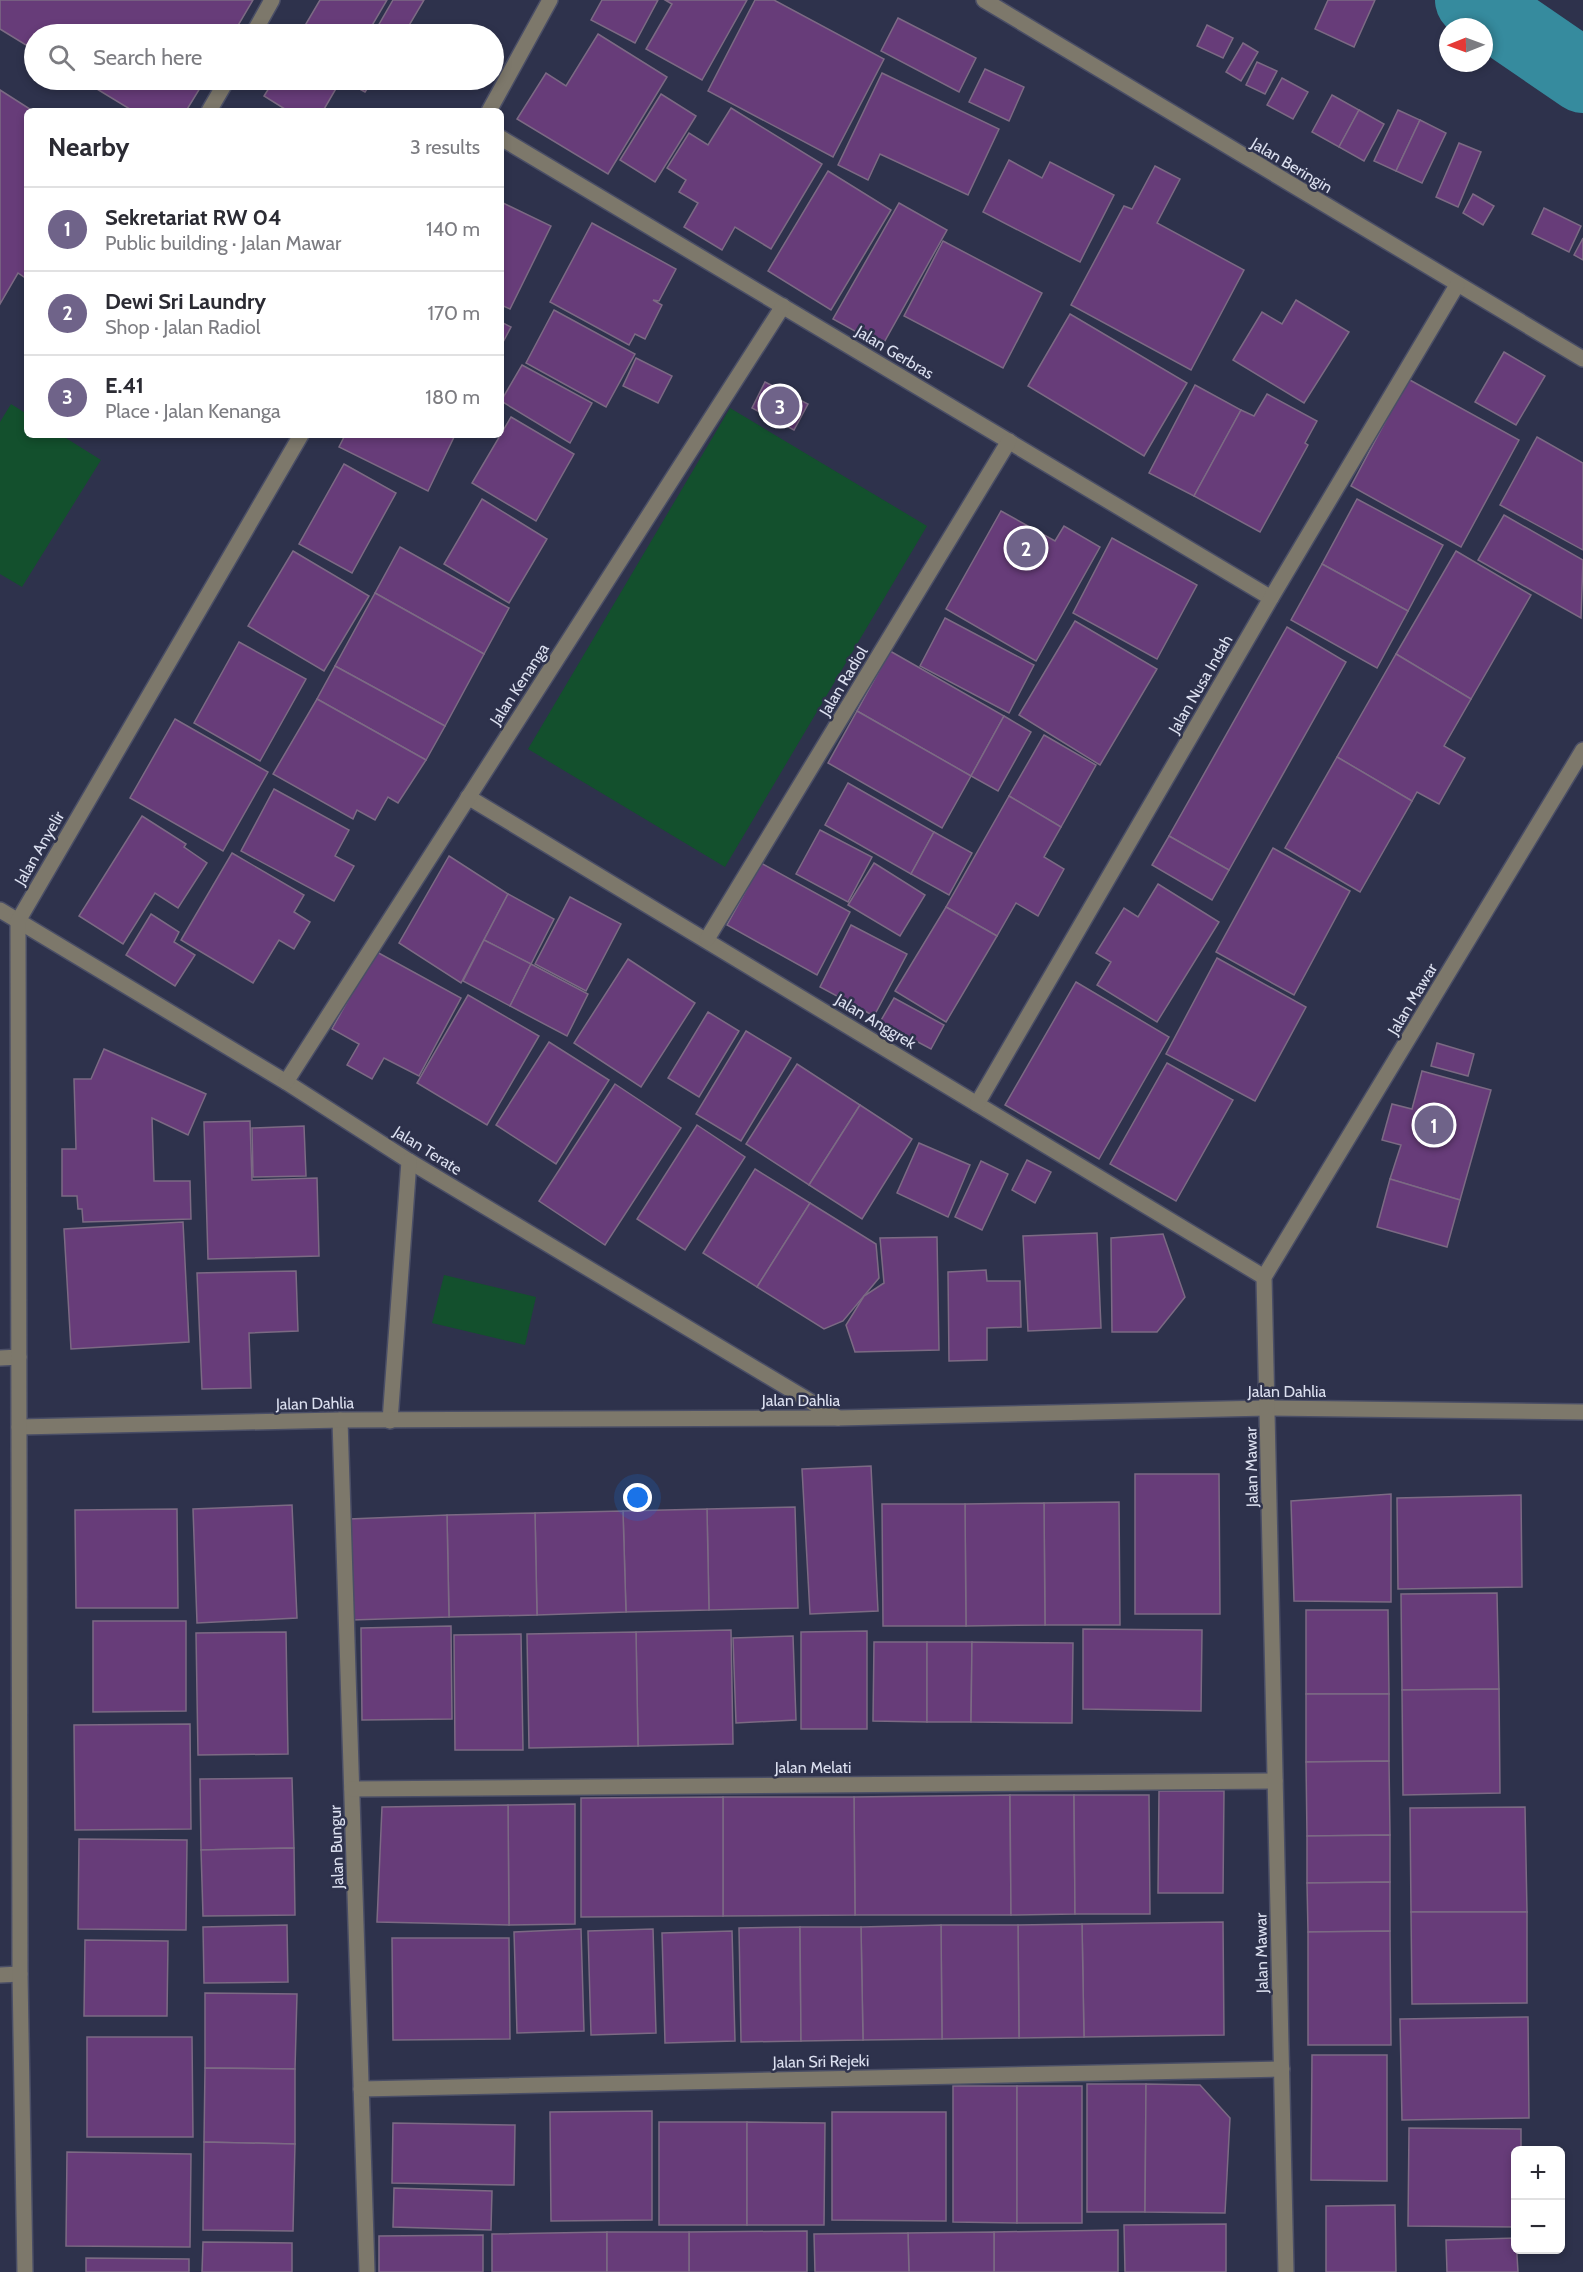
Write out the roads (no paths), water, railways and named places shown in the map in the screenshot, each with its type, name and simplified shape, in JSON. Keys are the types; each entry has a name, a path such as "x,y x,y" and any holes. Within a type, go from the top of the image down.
{"street":[{"path":"259,24 272,0"},
{"path":"504,84 550,0"},
{"name":"Jalan Beringin","path":"984,0 1583,359"},
{"path":"211,108 221,90"},
{"path":"491,108 501,90"},
{"name":"Jalan Gerbras","path":"504,140 1271,598"},
{"name":"Jalan Nusa Indah","path":"977,1104 1271,598 1457,285"},
{"name":"Jalan Kenanga","path":"286,1082 783,306"},
{"name":"Jalan Anyelir","path":"18,921 299,438"},
{"name":"Jalan Radiol","path":"707,939 1010,441"},
{"name":"Jalan Mawar","path":"1286,2272 1264,1277 1583,750"},
{"name":"Jalan Anggrek","path":"468,797 707,939 1264,1277"},
{"name":"Jalan Terate","path":"0,910 286,1082 409,1161 838,1418"},
{"path":"18,921 20,1974 25,2272"},
{"path":"390,1421 409,1161"},
{"path":"0,1358 19,1357"},
{"name":"Jalan Dahlia","path":"19,1427 340,1420 838,1418 1267,1408 1583,1412"},
{"name":"Jalan Bungur","path":"340,1420 367,2272"},
{"name":"Jalan Melati","path":"352,1789 1275,1781"},
{"path":"0,1975 20,1974"},
{"name":"Jalan Sri Rejeki","path":"361,2089 1282,2069"}],"waterway":[{"path":"1472,0 1583,76"}],"place":[{"name":"E.41","path":"780,406"},
{"name":"Dewi Sri Laundry","path":"1026,548"},
{"name":"Sekretariat RW 04","path":"1434,1125"}]}
